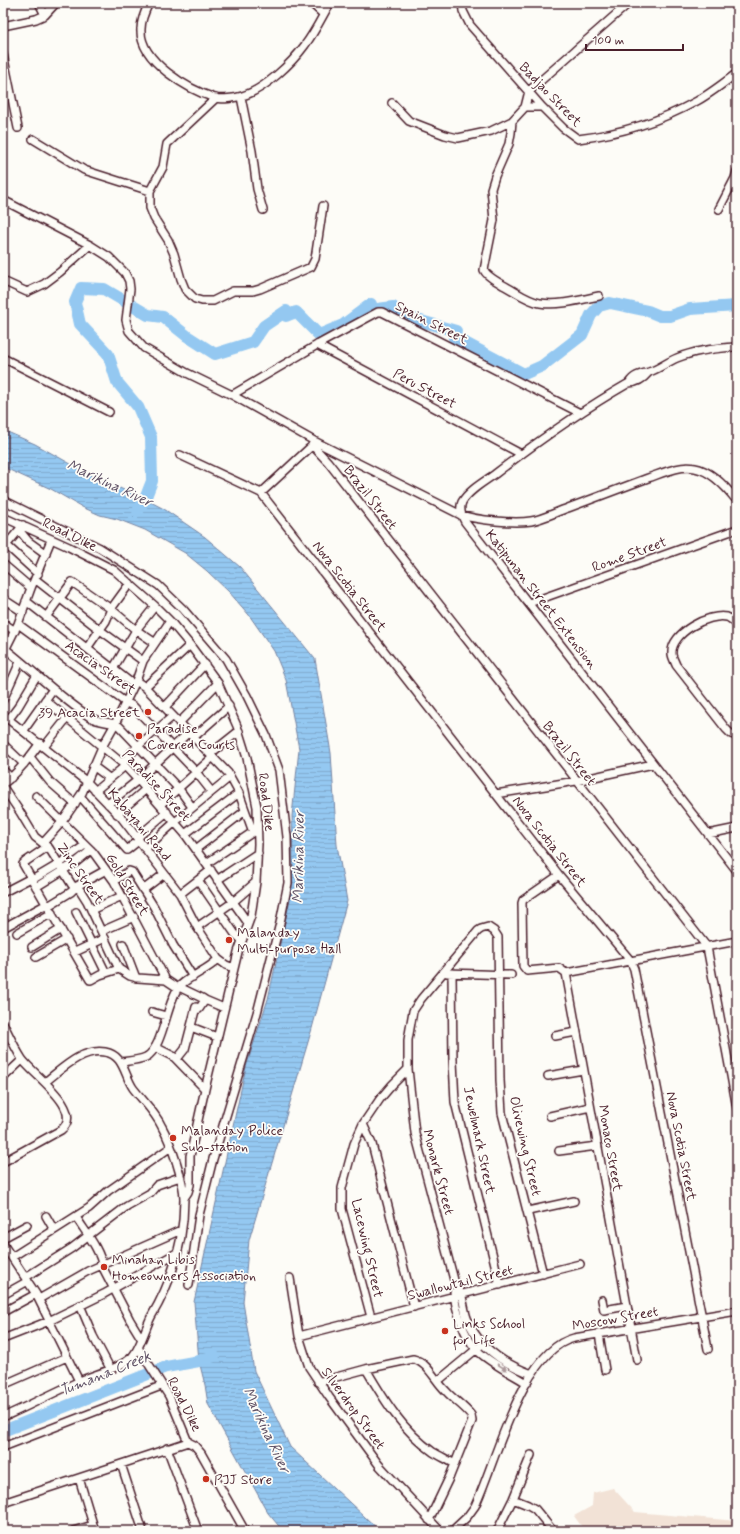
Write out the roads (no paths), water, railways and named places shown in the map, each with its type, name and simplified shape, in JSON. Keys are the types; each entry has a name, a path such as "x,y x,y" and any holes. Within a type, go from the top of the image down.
{"street":[{"path":"39,3 45,15"},
{"path":"3,26 27,22 45,15 56,3"},
{"path":"149,3 143,15 140,30 142,40 147,51 168,73 183,84 216,98 241,97 252,93 263,86 305,45 330,3"},
{"path":"311,3 323,14"},
{"name":"Badjao Street","path":"462,3 463,11 470,25 542,107 563,128 578,139 639,125 676,112 698,101 737,73"},
{"path":"392,103 409,121 445,135 458,138 491,130 512,121 525,107 529,91 629,3"},
{"path":"3,54 18,128"},
{"path":"241,97 252,151 257,189 263,210"},
{"path":"216,98 167,144 162,167 150,191 150,208 154,218 168,240 185,289 202,301 213,301 233,292 253,291 260,289 311,267 315,259 323,206"},
{"path":"525,107 542,107"},
{"path":"512,121 512,133 509,144 491,189 494,220 484,270 485,273 522,296 539,303 555,304 599,296"},
{"path":"33,139 84,170 150,191"},
{"path":"719,209 737,171"},
{"path":"3,200 90,245 109,257 125,273 129,281 130,289 126,320 129,331 144,348 187,373 232,395 314,443 461,514 479,519 531,521 674,469 685,468 696,468 706,472 730,491 737,501"},
{"path":"3,281 27,292 44,284 90,245"},
{"name":"Spain Street","path":"232,395 317,345 378,312 386,312 580,413"},
{"name":"Peru Street","path":"317,345 521,454"},
{"path":"461,514 461,506 466,497 521,454 580,413 629,383 632,378 642,372 649,372 689,353 737,347"},
{"path":"3,358 109,412"},
{"path":"261,493 314,443"},
{"name":"Brazil Street","path":"314,443 576,781 707,947 737,1108"},
{"name":"Nova Scotia Street","path":"180,455 261,493 559,875 630,960 634,969 708,1349"},
{"path":"3,500 100,548 158,585 183,609 226,659 263,728 279,770 287,837 288,883 280,923 257,1013 215,1152 199,1215 189,1285"},
{"name":"Katipunan Street Extension","path":"461,514 465,522 737,871"},
{"name":"Road Dike","path":"3,517 21,528 98,561 114,570 155,606 190,645 218,683 229,706 248,758 257,807 255,832 258,853 256,882 251,916 234,968 204,1089 190,1156 190,1185 184,1198"},
{"path":"46,554 28,541 21,528 4,545 59,599 143,661"},
{"name":"Rome Street","path":"529,603 737,529"},
{"path":"51,540 18,624 4,650 90,718 115,724 139,745 179,789 192,808"},
{"path":"3,564 31,588"},
{"path":"46,617 72,582 111,609 136,630 154,642"},
{"path":"87,648 109,616 111,609 130,583"},
{"path":"3,599 22,612"},
{"path":"26,601 130,682 135,682 145,687 228,773 238,793 244,811 255,832 207,863"},
{"path":"113,669 136,630 155,606"},
{"path":"737,624 728,618 719,617 711,618 692,626 681,633 675,642 672,653 676,665 726,729 731,734 737,736"},
{"path":"170,621 154,642 143,661 135,682 102,747 80,796 45,845 24,863 36,887 90,980 119,969 136,978 166,980 224,1008"},
{"path":"3,623 14,631"},
{"name":"Acacia Street","path":"18,624 125,702 133,706 196,772 211,791"},
{"path":"145,687 190,645"},
{"path":"3,700 20,662"},
{"path":"165,707 205,664"},
{"path":"6,717 18,707 37,675"},
{"path":"179,723 218,683"},
{"path":"24,730 53,688"},
{"name":"Paradise Street","path":"45,700 123,765 138,780 167,812 196,848 248,923"},
{"path":"108,804 138,780 172,747 229,706"},
{"path":"95,791 123,765 139,745 173,716"},
{"name":"Kabayani Road","path":"6,717 87,782 118,814 180,894 197,927 218,959 226,965 234,968"},
{"path":"3,785 67,718"},
{"path":"160,805 179,789 212,755 239,732"},
{"path":"3,744 24,764"},
{"path":"30,757 50,782 75,804"},
{"path":"496,794 576,781 653,764"},
{"path":"93,766 110,778"},
{"path":"3,770 11,778"},
{"path":"145,849 211,791 230,777"},
{"name":"Zinc Street","path":"3,785 34,838 50,850 72,885 80,890 119,969"},
{"path":"118,814 146,789"},
{"path":"185,834 238,793"},
{"name":"Gold Street","path":"36,796 88,847 114,881 166,980"},
{"path":"80,796 126,849 129,850 138,840 140,835 167,812"},
{"path":"196,848 244,811"},
{"path":"708,834 737,828"},
{"path":"4,892 32,879 88,847"},
{"path":"36,887 75,863 88,847"},
{"path":"217,880 258,853"},
{"path":"3,928 47,905 106,870"},
{"path":"180,894 211,870"},
{"path":"114,881 131,871 154,907 172,945 193,977"},
{"path":"143,890 164,874"},
{"path":"559,875 523,900 522,903 523,966 527,971 559,968 566,973 737,941"},
{"path":"198,880 235,934 242,940"},
{"path":"197,927 233,902 256,882"},
{"path":"91,910 122,896"},
{"path":"76,912 106,973"},
{"path":"17,933 52,913"},
{"path":"75,952 92,944 103,934 134,917"},
{"path":"408,1069 408,1040 413,1011 421,999 448,973 478,931 481,929 488,927 494,931 498,937 498,975"},
{"path":"32,947 61,929"},
{"path":"36,957 67,939"},
{"path":"123,944 136,978"},
{"path":"122,1062 146,1057 155,1047 166,1016 179,987 218,959"},
{"path":"448,973 511,975"},
{"name":"Jewelmark Street","path":"448,973 455,1102 500,1285"},
{"name":"Monaco Street","path":"566,973 637,1360"},
{"name":"Olivewing Street","path":"498,975 502,1113 543,1274"},
{"path":"177,1059 185,1049 196,1007 199,1008 205,1000"},
{"path":"152,1012 166,1016"},
{"path":"3,1023 22,1060 45,1082 65,1107 68,1119 66,1125 58,1132 3,1162"},
{"path":"191,1027 217,1037"},
{"path":"555,1036 576,1032"},
{"path":"155,1047 169,1052 204,1089"},
{"path":"3,1417 79,1381 118,1366 131,1358 138,1349 141,1338 173,1273 181,1230 184,1198 180,1177 171,1147 159,1121 131,1084 122,1062 108,1052 90,1052 82,1055 45,1082"},
{"path":"3,1078 22,1060"},
{"name":"Lacewing Street","path":"371,1317 342,1208 342,1188 354,1144 363,1124 380,1098 408,1069"},
{"name":"Monark Street","path":"408,1069 415,1133 466,1326 476,1349 498,1365 528,1383"},
{"path":"548,1076 583,1070"},
{"path":"550,1116 590,1107"},
{"path":"363,1124 372,1144 414,1307"},
{"path":"559,1151 597,1146"},
{"path":"12,1257 76,1217 89,1208 108,1191 171,1147"},
{"path":"3,1295 88,1236 127,1206 150,1193 157,1185 180,1177"},
{"path":"528,1211 574,1200"},
{"path":"46,1216 54,1230"},
{"path":"76,1217 100,1256 114,1288 141,1338"},
{"path":"3,1238 27,1225"},
{"path":"3,1312 103,1264 181,1230"},
{"path":"3,1244 38,1296 79,1381"},
{"path":"3,1339 49,1321 114,1288 178,1252"},
{"name":"Swallowtail Street","path":"299,1336 580,1264"},
{"name":"Silverdrop Street","path":"290,1278 299,1336 309,1367 318,1382 379,1465 440,1531"},
{"path":"602,1300 604,1310 627,1306"},
{"path":"80,1305 93,1336 110,1368"},
{"name":"Moscow Street","path":"452,1531 462,1523 478,1500 504,1432 532,1374 546,1354 560,1342 568,1339 737,1311"},
{"name":"Monark Street","path":"466,1326 491,1353 516,1368 532,1374"},
{"path":"599,1334 605,1370"},
{"path":"438,1381 482,1344"},
{"name":"Road Dike","path":"138,1349 169,1396 188,1442 194,1445 201,1453 246,1531"},
{"path":"3,1385 67,1357"},
{"path":"318,1382 366,1369 413,1359 418,1360 438,1381 444,1390 471,1415 472,1421 455,1464 429,1520"},
{"path":"366,1369 401,1422 433,1452 455,1464"},
{"path":"3,1447 160,1382"},
{"path":"3,1503 188,1442"},
{"path":"168,1448 198,1531"},
{"path":"497,1531 513,1499 531,1455"},
{"path":"121,1464 143,1531"},
{"path":"73,1531 94,1528 79,1478"},
{"path":"513,1499 534,1509 553,1531"}],"water":[{"name":"Marikina River","path":"3,430 35,444 94,477 164,509 205,537 240,567 315,659 331,753 337,845 347,901 311,1032 249,1240 243,1302 254,1371 290,1447 380,1531 283,1531 268,1513 208,1404 199,1361 194,1302 246,1067 268,999 291,895 293,865 292,816 299,749 286,680 274,651 249,615 229,592 207,571 185,553 145,530 117,519 100,515 82,507 51,489 3,467"}],"waterway":[{"name":"Marikina River","path":"138,511 145,499 152,481 151,437 138,407 117,382 108,354 80,324 75,302 81,288 104,289 148,315 163,317 187,336 215,354 253,342 264,326 286,311 286,316 296,312 319,335 343,325 371,304 370,310 393,307 393,313 456,331 454,337 524,374 542,366 582,335 591,315 599,306 610,303 648,311 660,316 670,316 690,309 737,306"},
{"name":"Tumana Creek","path":"3,1431 166,1367 199,1361 214,1356"}],"place":[{"name":"39 Acacia Street","path":"148,712"},
{"name":"Paradise Covered Courts","path":"139,736"},
{"name":"Malanday Multi-purpose Hall","path":"229,940"},
{"name":"Malanday Police Sub-station","path":"173,1138"},
{"name":"Minahan Libis Homeowners Association","path":"104,1267"},
{"name":"Links School for Life","path":"445,1331"},
{"name":"PJJ Store","path":"206,1479"}]}
